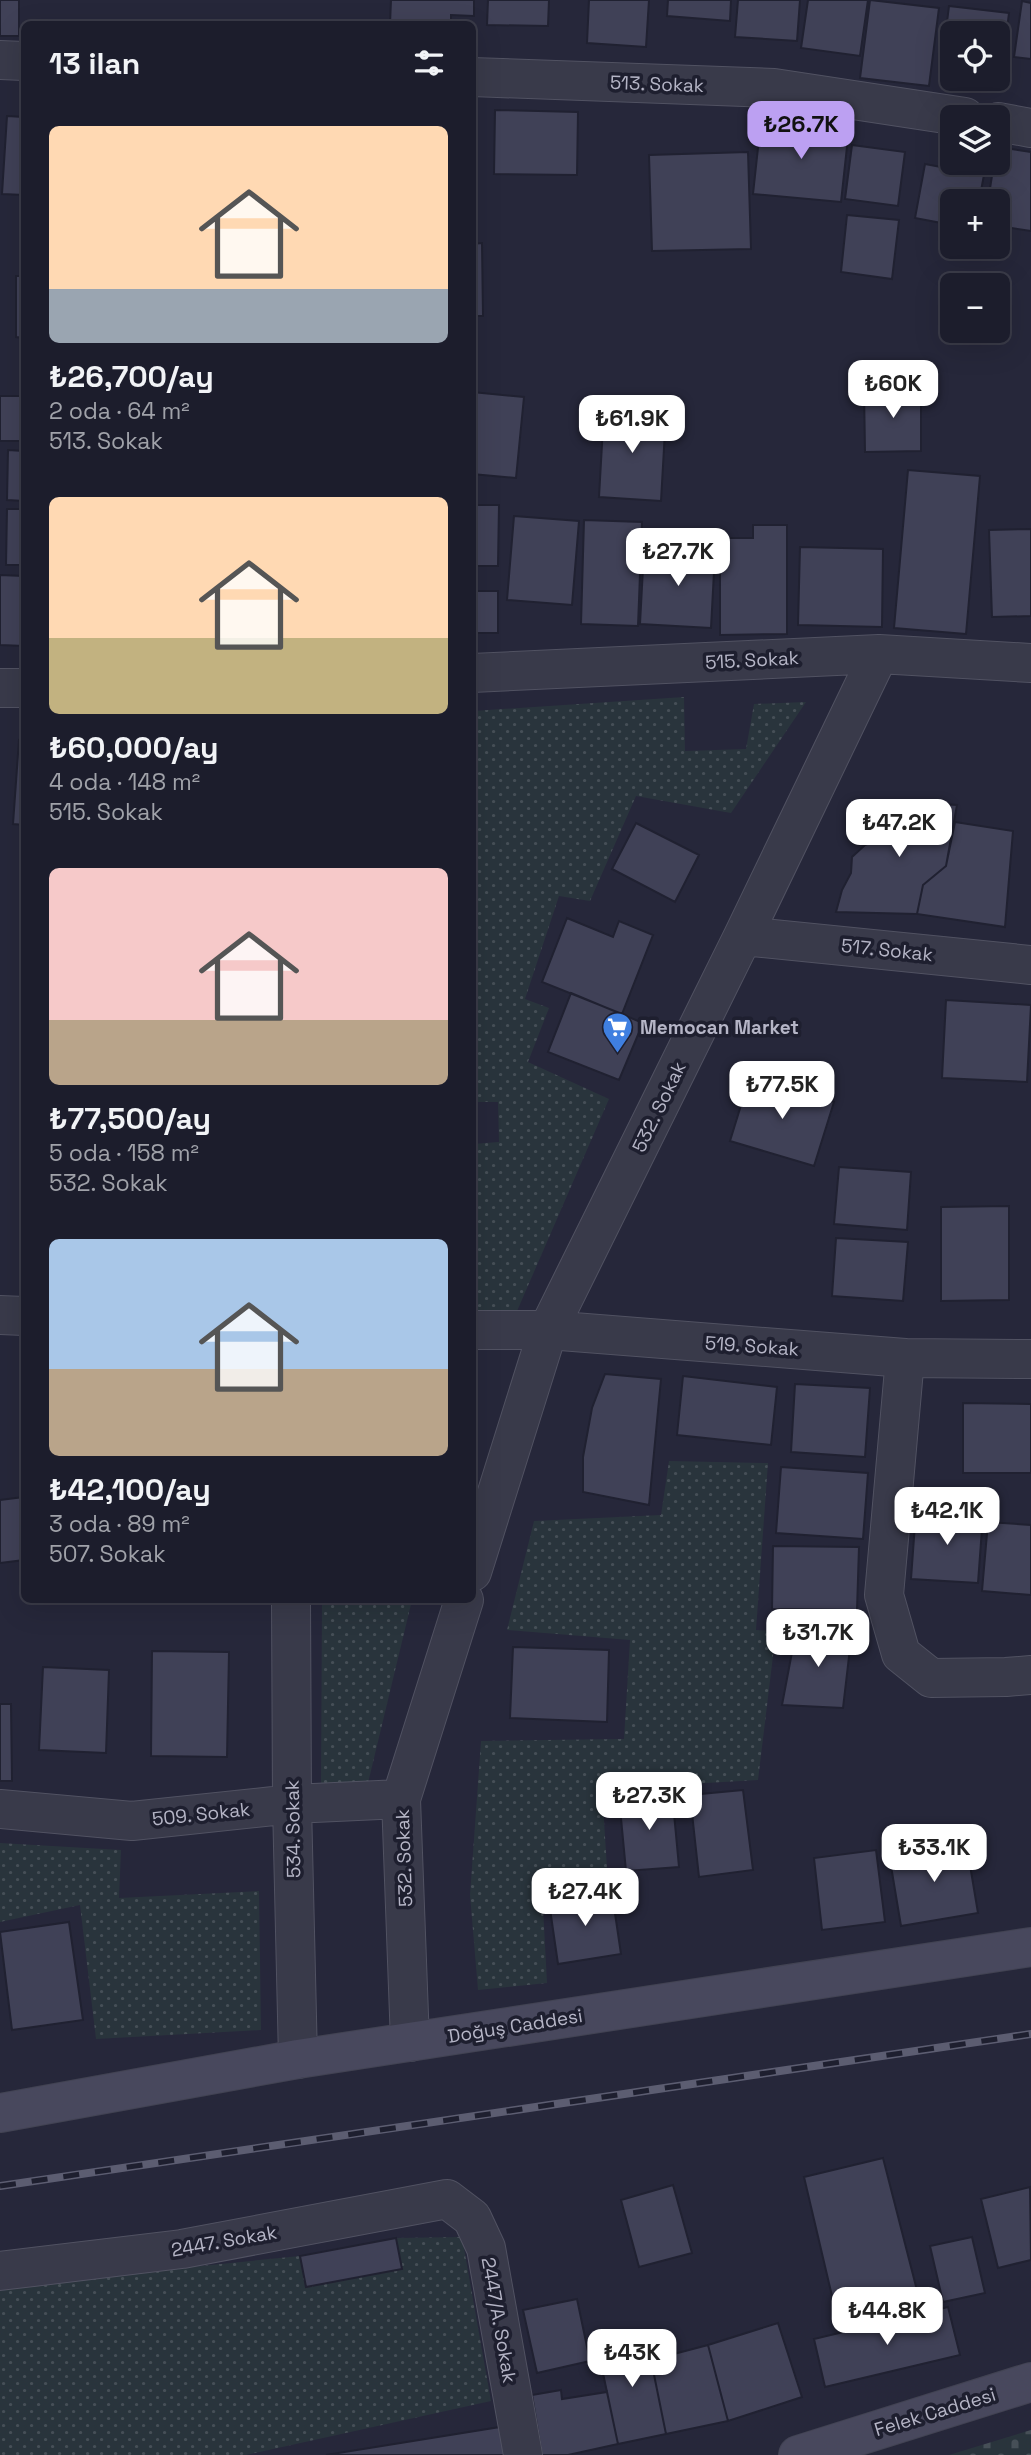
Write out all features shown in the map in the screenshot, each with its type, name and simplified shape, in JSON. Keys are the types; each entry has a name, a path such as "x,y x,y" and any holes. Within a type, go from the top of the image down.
{"street":[{"path":"0,60 21,61"},
{"name":"513. Sokak","path":"476,77 774,88 940,113"},
{"path":"1010,124 1031,128"},
{"name":"515. Sokak","path":"476,673 879,654 1031,663"},
{"name":"532. Sokak","path":"476,1559 548,1330 879,654"},
{"path":"0,688 21,688"},
{"name":"517. Sokak","path":"743,936 1031,965"},
{"path":"0,1315 21,1316"},
{"name":"519. Sokak","path":"476,1330 548,1330 905,1358 1031,1359"},
{"path":"905,1358 884,1595 901,1654 931,1678 1031,1675"},
{"name":"534. Sokak","path":"291,1603 298,2059"},
{"name":"532. Sokak","path":"410,2042 401,1800 463,1603"},
{"name":"509. Sokak","path":"0,1809 132,1821 292,1804 401,1800"},
{"name":"Doğuş Caddesi","path":"0,2113 298,2059 1031,1948"},
{"name":"2447. Sokak","path":"0,2272 182,2249 447,2199"},
{"name":"2447/A. Sokak","path":"447,2199 472,2218 486,2248 523,2455"},
{"name":"Felek Caddesi","path":"798,2455 1031,2382"}],"green space":[{"path":"684,697 685,751 746,749 754,704 806,702 731,813 636,796 590,901 559,896 525,999 549,1008 528,1062 609,1099 514,1318 476,1315 476,1144 499,1142 498,1102 476,1102 476,711"},
{"path":"669,1461 768,1463 756,1630 776,1631 758,1780 602,1789 608,1884 542,1888 547,1983 478,1990 470,1895 481,1741 624,1739 630,1640 507,1630 534,1521 661,1515"},
{"path":"322,1603 411,1603 368,1783 321,1785"},
{"path":"0,1843 121,1850 119,1898 259,1891 261,2030 96,2039 80,1905 0,1922"},
{"path":"462,2237 491,2401 246,2455 0,2455 0,2286 300,2256 306,2287 402,2269 396,2238"},
{"path":"1031,2430 1031,2455 949,2455"}],"building":[{"path":"0,0 19,0 19,36 0,36"},
{"path":"391,0 474,0 474,16 451,15 451,21 390,21"},
{"path":"488,0 549,0 548,26 487,25"},
{"path":"589,0 649,0 646,47 587,43"},
{"path":"668,0 731,0 730,21 667,16"},
{"path":"738,0 800,0 797,41 735,37"},
{"path":"808,0 868,0 860,56 801,48"},
{"path":"870,0 939,8 929,86 860,78"},
{"path":"1022,1 1031,3 1031,59 1014,57"},
{"path":"949,6 1009,13 1008,21 947,21"},
{"path":"495,110 578,112 577,175 494,174"},
{"path":"7,116 21,117 21,195 2,194"},
{"path":"761,120 849,128 841,202 753,194"},
{"path":"852,145 905,152 898,206 845,199"},
{"path":"1010,149 1031,152 1031,231 1010,228 1010,189 990,189 992,175 1010,175"},
{"path":"748,152 751,249 652,251 649,155"},
{"path":"925,164 940,167 940,175 984,175 981,189 940,189 940,223 915,218"},
{"path":"847,215 899,220 892,279 841,272"},
{"path":"482,243 483,316 476,316 476,244"},
{"path":"16,276 21,276 21,338 16,337"},
{"path":"921,389 921,451 865,452 864,390"},
{"path":"476,392 524,397 516,478 476,474"},
{"path":"0,396 21,396 21,441 0,441"},
{"path":"604,409 666,413 661,501 599,497"},
{"path":"8,450 21,451 21,501 7,500"},
{"path":"908,470 980,476 966,634 894,628"},
{"path":"476,505 499,505 498,566 476,566"},
{"path":"7,509 21,509 21,565 6,565"},
{"path":"514,516 579,521 572,605 507,600"},
{"path":"584,520 642,522 638,626 581,624"},
{"path":"753,525 787,525 787,634 720,635 720,538 753,538"},
{"path":"1031,529 1031,616 992,617 989,530"},
{"path":"800,547 883,549 882,627 798,625"},
{"path":"644,549 715,553 711,628 640,624"},
{"path":"0,575 21,576 21,646 0,645"},
{"path":"476,591 498,591 498,633 476,633"},
{"path":"19,740 21,825 13,824"},
{"path":"881,800 957,805 946,866 923,885 917,914 836,912 842,890 851,873 852,857 865,845 878,839"},
{"path":"955,822 1013,831 1005,927 917,914 923,885 946,866"},
{"path":"636,823 699,855 675,902 612,869"},
{"path":"567,918 613,937 619,921 653,935 622,1014 542,982"},
{"path":"571,993 643,1023 619,1080 548,1052"},
{"path":"946,1000 1031,1005 1027,1082 942,1078"},
{"path":"750,1076 834,1102 814,1166 730,1141"},
{"path":"839,1167 911,1172 907,1230 834,1224"},
{"path":"1009,1206 1009,1300 941,1301 941,1207"},
{"path":"836,1238 908,1242 903,1301 832,1296"},
{"path":"605,1374 661,1379 649,1505 583,1492 583,1457 592,1408"},
{"path":"683,1376 777,1387 771,1445 677,1435"},
{"path":"795,1384 870,1388 865,1457 791,1452"},
{"path":"963,1403 1031,1404 1031,1473 963,1473"},
{"path":"781,1467 868,1473 863,1539 776,1533"},
{"path":"21,1497 21,1560 0,1563 0,1500"},
{"path":"916,1510 983,1515 978,1583 911,1579"},
{"path":"988,1522 1031,1525 1031,1595 982,1591"},
{"path":"773,1546 859,1547 857,1610 772,1609"},
{"path":"796,1631 852,1631 843,1708 782,1705"},
{"path":"513,1647 609,1650 607,1722 510,1718"},
{"path":"152,1651 229,1652 227,1757 151,1756"},
{"path":"43,1667 109,1670 106,1753 39,1750"},
{"path":"0,1704 11,1704 12,1781 0,1781"},
{"path":"743,1790 753,1870 699,1877 690,1795"},
{"path":"672,1792 679,1867 626,1871 619,1797"},
{"path":"966,1841 978,1913 901,1926 889,1854"},
{"path":"876,1850 885,1922 822,1930 814,1858"},
{"path":"612,1893 621,1954 558,1964 549,1902"},
{"path":"69,1922 83,2020 12,2030 0,1932"},
{"path":"883,2158 920,2302 850,2320 832,2296 804,2177"},
{"path":"673,2185 692,2253 639,2267 621,2200"},
{"path":"1030,2187 1031,2260 998,2268 981,2199"},
{"path":"972,2237 985,2293 943,2302 930,2246"},
{"path":"396,2238 402,2269 306,2287 300,2256"},
{"path":"577,2299 590,2361 537,2373 523,2310"},
{"path":"948,2307 960,2355 825,2387 814,2339"},
{"path":"778,2323 802,2397 728,2421 708,2345"},
{"path":"646,2335 666,2434 618,2444 597,2345"},
{"path":"708,2345 728,2421 666,2434 651,2360"},
{"path":"561,2390 562,2399 607,2392 618,2444 568,2455 542,2455 532,2395"},
{"path":"500,2427 505,2455 326,2455"}],"railway":[{"path":"0,2186 1031,2034"}],"place":[{"name":"Memocan Market","path":"617,1054"}]}
